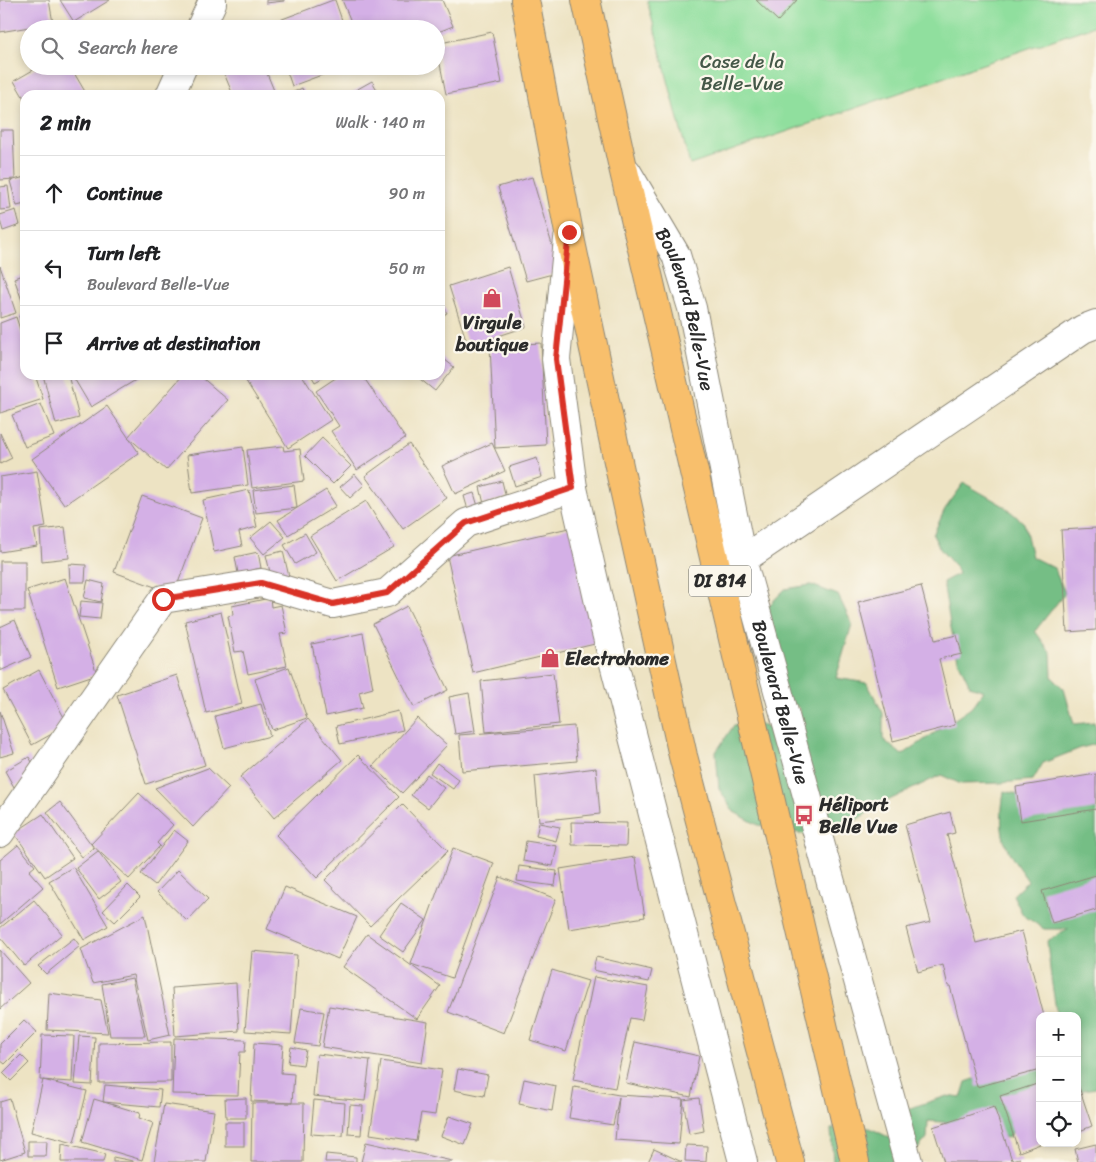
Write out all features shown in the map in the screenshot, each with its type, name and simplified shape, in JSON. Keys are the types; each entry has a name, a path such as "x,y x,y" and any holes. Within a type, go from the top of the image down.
{"main road":[{"path":"525,0 569,232 684,756 790,1162"},
{"name":"Boulevard Belle-Vue","path":"586,0 622,164 855,1162"}],"street":[{"path":"204,20 212,0"},
{"path":"172,90 179,75"},
{"name":"Boulevard Belle-Vue","path":"622,164 676,255 692,308 742,560 908,1162"},
{"path":"569,232 556,359 573,488 604,624 743,1162"},
{"path":"742,560 1083,329 1096,324"},
{"path":"0,833 163,599 261,583 333,604 387,593 466,523 573,488"}],"green space":[{"name":"Case de la Belle-Vue","path":"647,0 1096,0 1096,25 690,165"},
{"path":"964,483 1004,506 1024,523 1032,557 1054,568 1065,593 1035,631 1051,653 1052,677 1064,689 1074,724 1094,722 1096,744 1043,763 1033,780 961,784 941,775 883,803 853,822 809,835 758,825 734,812 719,789 716,752 734,725 754,721 785,737 799,730 800,709 773,686 753,622 785,589 811,585 838,595 852,624 836,678 867,683 883,713 883,739 902,755 971,708 984,691 970,686 958,660 943,582 958,574 955,566 940,549 933,535 945,509"},
{"path":"1004,791 1026,796 1096,797 1096,1088 1081,1090 1081,1012 1056,1012 1047,941 1069,929 1044,929 1023,915 1013,895 1028,881 1007,848 1002,830"},
{"path":"1036,1063 1036,1106 1030,1108 1008,1138 988,1133 976,1125 928,1121 927,1138 907,1162 833,1162 831,1129 870,1128 892,1139 904,1110 947,1096 961,1098 966,1082 999,1070"}],"building":[{"path":"0,0 49,0 52,20 20,20 20,29 0,32"},
{"path":"60,0 110,0 77,20 73,20"},
{"path":"266,0 284,0 284,1 266,3"},
{"path":"335,0 342,20 280,20"},
{"path":"342,0 442,0 453,26 445,29 445,20 350,20"},
{"path":"756,0 797,0 778,21"},
{"path":"492,32 502,83 446,94 442,75 445,75 445,42"},
{"path":"24,75 75,75 84,90 20,91 14,81"},
{"path":"225,75 268,75 274,90 231,90"},
{"path":"288,75 322,75 292,86"},
{"path":"372,81 377,90 356,90"},
{"path":"0,130 13,130 15,179 0,180"},
{"path":"532,177 560,272 526,281 498,187"},
{"path":"20,178 20,205 17,206 10,181"},
{"path":"8,186 11,209 0,210 0,187"},
{"path":"16,210 20,225 3,231 0,215"},
{"path":"0,266 16,313 0,318"},
{"path":"508,267 526,327 468,346 449,286"},
{"path":"20,276 20,295 14,278"},
{"path":"16,317 20,329 20,380 37,380 43,399 0,413 0,323"},
{"path":"541,343 546,445 495,448 490,346"},
{"path":"445,360 454,367 445,378"},
{"path":"44,380 69,380 79,418 56,424"},
{"path":"75,380 136,380 91,407"},
{"path":"179,380 205,380 228,400 166,470 128,437"},
{"path":"245,380 305,380 331,420 288,448"},
{"path":"332,380 365,380 405,438 357,470 331,431 339,426 316,391"},
{"path":"421,380 444,380 435,391"},
{"path":"41,404 54,436 25,447 12,415"},
{"path":"107,406 139,453 64,505 32,459"},
{"path":"0,433 12,458 0,464"},
{"path":"322,438 351,466 333,484 305,456"},
{"path":"492,443 505,471 455,494 442,466"},
{"path":"409,444 447,498 403,529 365,476"},
{"path":"283,446 284,451 300,449 304,481 252,488 247,450"},
{"path":"243,447 248,485 192,493 187,455"},
{"path":"537,458 542,477 515,486 509,467"},
{"path":"37,471 46,527 34,529 37,546 0,552 0,477"},
{"path":"355,474 364,485 350,498 340,487"},
{"path":"502,481 506,498 484,504 480,487"},
{"path":"294,485 297,508 256,513 253,490"},
{"path":"249,490 257,527 239,532 242,546 214,552 203,500"},
{"path":"326,490 336,506 288,535 278,520"},
{"path":"474,493 480,513 470,517 464,496"},
{"path":"142,496 202,518 174,594 114,572"},
{"path":"366,501 394,547 337,581 310,536"},
{"path":"271,521 285,537 264,554 250,538"},
{"path":"65,527 69,558 42,561 40,530"},
{"path":"573,527 599,643 473,673 447,556"},
{"path":"1096,528 1096,630 1067,632 1061,530"},
{"path":"305,533 316,552 295,564 284,545"},
{"path":"283,551 290,581 273,585 266,555"},
{"path":"258,552 261,568 238,573 235,557"},
{"path":"0,561 25,561 25,611 0,611"},
{"path":"69,564 86,565 85,582 70,582"},
{"path":"65,578 97,674 58,687 27,590"},
{"path":"88,580 104,584 101,602 84,598"},
{"path":"921,586 935,640 957,635 962,654 939,659 955,725 893,741 858,602"},
{"path":"270,598 271,607 281,605 287,633 280,634 287,666 248,674 243,651 235,652 228,616 233,615 232,606"},
{"path":"81,601 102,603 100,619 79,617"},
{"path":"407,606 448,690 414,707 373,624"},
{"path":"221,612 242,704 206,713 185,621"},
{"path":"15,620 31,657 0,671 0,627"},
{"path":"363,633 373,688 359,692 363,708 326,716 312,644"},
{"path":"289,667 307,718 272,730 255,679"},
{"path":"39,670 68,725 32,745 3,690"},
{"path":"553,673 559,724 486,732 481,681"},
{"path":"177,675 205,765 146,784 117,695"},
{"path":"469,693 475,731 455,734 449,697"},
{"path":"261,704 270,736 224,748 215,716"},
{"path":"0,711 14,753 0,757"},
{"path":"398,711 403,730 340,744 336,726"},
{"path":"417,718 447,745 402,793 373,766"},
{"path":"308,719 342,760 274,818 240,777"},
{"path":"574,726 577,761 462,771 459,735"},
{"path":"358,755 399,797 317,878 276,835"},
{"path":"29,757 38,772 14,787 5,771"},
{"path":"437,763 459,780 453,789 430,773"},
{"path":"208,768 229,788 193,827 155,788"},
{"path":"596,768 600,814 539,821 535,776"},
{"path":"427,774 444,788 428,808 411,795"},
{"path":"1096,774 1096,809 1021,821 1016,787"},
{"path":"139,793 173,825 157,843 160,846 129,879 91,844"},
{"path":"60,802 94,848 82,857 47,812"},
{"path":"402,804 448,851 370,926 325,880"},
{"path":"950,812 955,833 947,835 976,943 1022,931 1043,1012 1036,1012 1036,1071 977,1087 943,965 918,972 906,928 931,922 905,825"},
{"path":"43,814 73,858 45,877 14,833"},
{"path":"571,822 627,823 626,846 572,845"},
{"path":"539,823 560,827 556,841 536,836"},
{"path":"174,830 188,841 155,885 141,874"},
{"path":"526,841 557,846 553,866 523,861"},
{"path":"18,845 35,866 29,871 43,887 0,924 0,860"},
{"path":"453,848 494,863 452,978 411,964"},
{"path":"98,851 121,882 99,899 76,868"},
{"path":"635,857 645,917 569,929 560,869"},
{"path":"519,866 557,871 555,886 517,881"},
{"path":"73,867 108,926 84,940 49,881"},
{"path":"178,870 208,899 187,921 157,892"},
{"path":"1096,875 1096,910 1052,923 1042,891"},
{"path":"500,877 556,899 504,1033 448,1012"},
{"path":"128,885 140,897 115,922 103,911"},
{"path":"285,887 357,917 338,959 267,929"},
{"path":"34,900 62,934 24,966 0,937 0,928"},
{"path":"401,903 426,920 403,952 379,935"},
{"path":"145,915 170,1035 148,1040 133,975 93,983 81,949"},
{"path":"367,934 440,986 417,1019 343,967"},
{"path":"74,938 80,946 46,974 38,966"},
{"path":"0,950 29,983 0,1009"},
{"path":"252,951 297,955 291,1034 245,1031"},
{"path":"596,957 652,970 649,982 593,970"},
{"path":"552,970 588,981 566,1051 530,1040"},
{"path":"594,977 648,987 642,1020 630,1018 615,1088 573,1080"},
{"path":"132,978 145,1036 110,1036 102,984"},
{"path":"236,983 239,1031 175,1036 172,988"},
{"path":"49,993 101,1000 108,1033 47,1030"},
{"path":"329,1006 428,1022 422,1063 322,1047"},
{"path":"301,1008 324,1012 318,1046 295,1043"},
{"path":"24,1020 37,1032 5,1064 0,1060 0,1044"},
{"path":"42,1035 74,1036 72,1082 40,1080"},
{"path":"79,1036 95,1037 92,1085 75,1084"},
{"path":"174,1038 246,1040 245,1052 240,1052 238,1095 172,1094"},
{"path":"171,1042 171,1082 99,1083 99,1043"},
{"path":"635,1042 699,1056 691,1097 626,1083"},
{"path":"254,1043 283,1045 281,1073 294,1074 292,1103 251,1101"},
{"path":"291,1047 306,1050 303,1065 288,1063"},
{"path":"317,1054 370,1060 365,1101 313,1096"},
{"path":"21,1055 29,1063 11,1081 3,1073"},
{"path":"381,1061 442,1070 435,1115 421,1113 416,1141 370,1134"},
{"path":"458,1069 488,1075 484,1096 454,1090"},
{"path":"524,1079 556,1086 552,1111 519,1104"},
{"path":"43,1080 87,1091 74,1143 31,1132"},
{"path":"1036,1084 1036,1146 1019,1152 1000,1096"},
{"path":"105,1085 161,1090 159,1107 103,1102"},
{"path":"574,1087 619,1095 683,1099 679,1144 615,1140 619,1097 613,1125 569,1118"},
{"path":"1081,1093 1092,1126 1081,1130"},
{"path":"246,1098 246,1118 226,1118 225,1099"},
{"path":"699,1098 704,1131 689,1134 683,1100"},
{"path":"10,1099 25,1152 0,1160 0,1102"},
{"path":"94,1099 140,1113 139,1118 153,1123 142,1160 82,1142"},
{"path":"314,1100 345,1103 343,1136 311,1134"},
{"path":"252,1103 304,1103 303,1162 251,1162"},
{"path":"164,1104 214,1111 206,1162 154,1162"},
{"path":"350,1105 363,1106 361,1135 348,1134"},
{"path":"994,1107 1012,1160 1020,1158 1022,1162 944,1162 933,1127"},
{"path":"449,1116 473,1124 465,1145 441,1136"},
{"path":"225,1122 244,1122 244,1146 225,1146"},
{"path":"28,1141 47,1141 46,1156 28,1156"},
{"path":"366,1142 452,1161 452,1162 361,1162"},
{"path":"62,1144 105,1154 103,1162 61,1162"},
{"path":"1096,1144 1096,1162 1078,1162 1075,1149"},
{"path":"686,1145 707,1146 706,1162 685,1161"},
{"path":"654,1149 682,1162 648,1162"},
{"path":"326,1154 356,1157 356,1162 325,1162"},
{"path":"113,1157 133,1161 133,1162 113,1162"}],"place":[{"name":"Virgule boutique","path":"492,298"},
{"name":"Electrohome","path":"550,658"},
{"name":"Héliport Belle Vue","path":"804,815"}],"route":[{"path":"163,599 261,583 333,604 387,593 466,523 573,488 556,359 569,232"}]}
